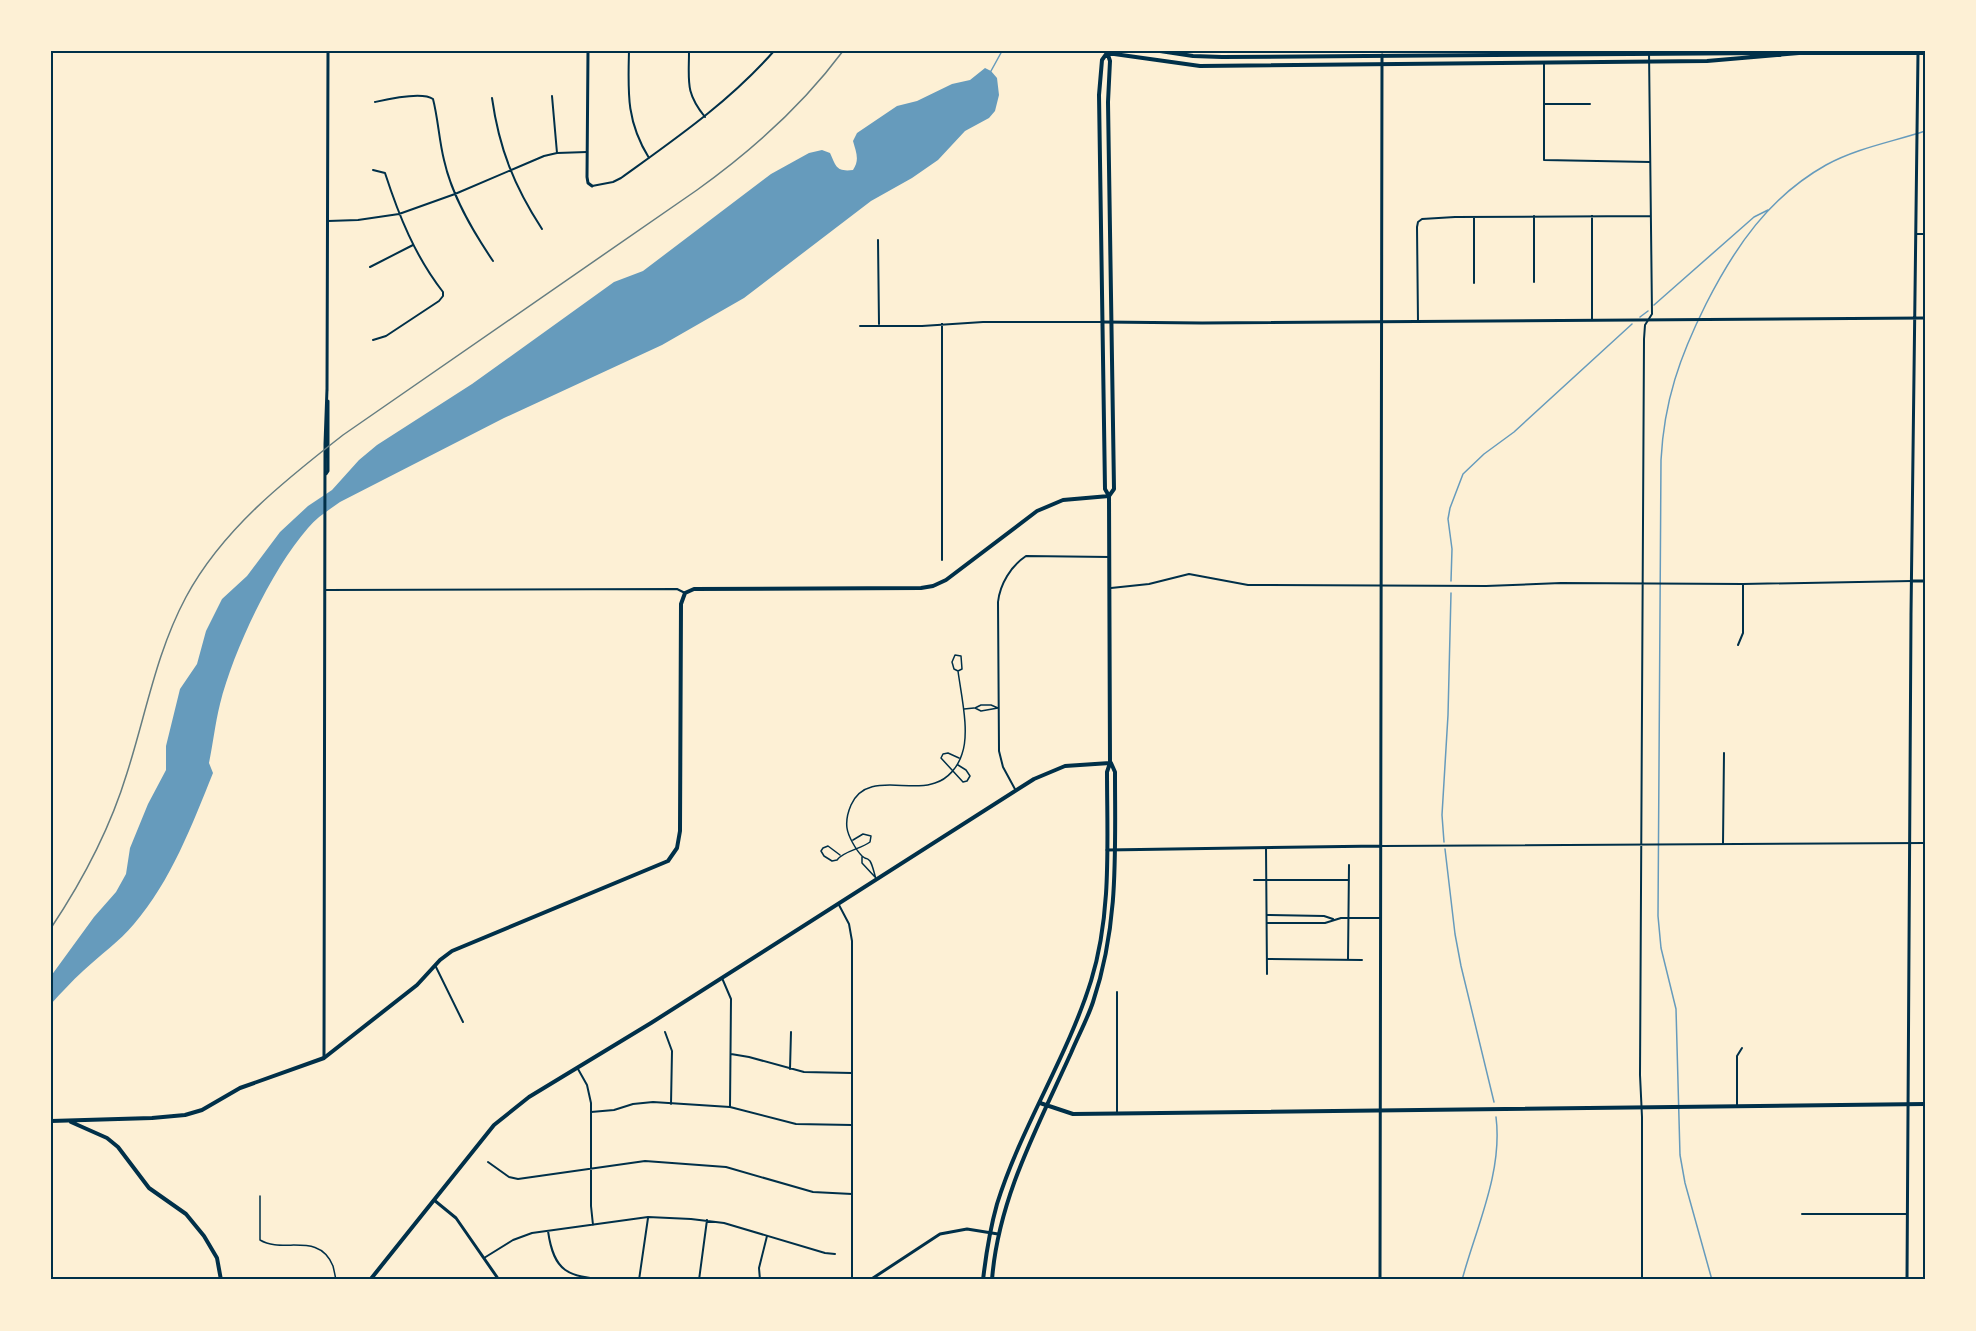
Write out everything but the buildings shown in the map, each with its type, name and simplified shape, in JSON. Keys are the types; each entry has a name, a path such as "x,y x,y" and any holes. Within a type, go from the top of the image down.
{"main road":[{"path":"1160,51 1202,57 1383,52 1650,52 1772,53 1780,55"},
{"path":"1107,52 1188,65 1716,61 1780,55 1925,53"},
{"path":"983,1280 990,1233 998,1203 1092,981 1101,941 1105,908 1107,772 1110,763 1111,588 1109,496 1105,489 1099,95 1102,60 1107,52"},
{"path":"1107,52 1110,61 1108,102 1113,489 1109,496"},
{"path":"1228,57 1228,65"},
{"path":"51,1121 169,1117 202,1110 240,1088 324,1058 417,985 435,965 452,951 668,861 675,854 679,845 680,831 681,604 685,593 694,589 933,586 946,580 1037,511 1063,500 1109,496"},
{"path":"370,1280 494,1125 529,1097 722,978 1035,779 1065,766 1110,763"},
{"path":"992,1280 998,1234 1015,1178 1092,1006 1109,943 1114,902 1115,850 1115,772 1110,763"},
{"path":"1101,941 1109,943"},
{"path":"1040,1103 1070,1114 1925,1104"},
{"path":"69,1121 107,1138 118,1147 149,1188 186,1214 204,1236 217,1258 221,1280"}],"street":[{"path":"324,1058 328,51"},
{"path":"588,51 587,177 588,183 592,186 614,182 705,117 738,89 774,51"},
{"path":"629,51 631,120 636,135 649,158"},
{"path":"689,51 690,93 692,100 705,117"},
{"path":"1380,1280 1383,52"},
{"path":"1642,1280 1640,1075 1642,582 1644,339 1645,325 1652,314 1650,52"},
{"path":"1907,1280 1918,53"},
{"path":"1544,63 1544,160 1650,162"},
{"path":"552,96 557,153"},
{"path":"375,102 395,97 430,97 434,102 444,163 455,194 474,232 493,261"},
{"path":"492,98 510,171 542,229"},
{"path":"1544,104 1590,104"},
{"path":"328,221 358,220 399,214 455,194 534,160 557,153 587,152"},
{"path":"373,170 385,173 399,214 413,245 443,292 439,301 386,336 373,340"},
{"path":"1534,216 1534,282"},
{"path":"1592,216 1592,320"},
{"path":"1418,321 1417,227 1420,220 1474,217 1650,216"},
{"path":"1474,217 1474,283"},
{"path":"1915,234 1925,234"},
{"path":"878,240 879,326"},
{"path":"370,267 413,245"},
{"path":"860,326 922,327 942,324 1103,322 1925,318"},
{"path":"942,324 942,560"},
{"path":"1016,791 1000,759 998,602 1004,582 1022,559 1030,555 1110,557"},
{"path":"1111,588 1149,584 1189,574 1248,585 1497,586 1642,582 1743,584 1925,581"},
{"path":"1738,645 1743,633 1743,584"},
{"path":"326,590 677,589 685,593"},
{"path":"1723,844 1724,753"},
{"path":"1107,850 1925,843"},
{"path":"1266,848 1267,974"},
{"path":"1348,959 1349,865"},
{"path":"1254,880 1349,880"},
{"path":"838,904 852,934 852,1280"},
{"path":"1267,915 1324,916 1333,919 1380,918"},
{"path":"1267,923 1325,923 1333,919"},
{"path":"1267,959 1362,960"},
{"path":"435,965 463,1022"},
{"path":"722,978 730,999 730,1107"},
{"path":"1117,993 1117,1113"},
{"path":"665,1032 672,1051 671,1104"},
{"path":"790,1069 791,1032"},
{"path":"1737,1107 1737,1056 1742,1048"},
{"path":"731,1054 819,1074 852,1073"},
{"path":"577,1067 589,1092 593,1225"},
{"path":"591,1112 614,1110 644,1102 730,1107 796,1124 852,1125"},
{"path":"488,1162 509,1177 518,1179 645,1161 707,1165 726,1167 813,1192 852,1194"},
{"path":"434,1200 456,1218 499,1280"},
{"path":"1802,1214 1907,1214"},
{"path":"484,1258 513,1240 532,1233 648,1217 707,1220 835,1254"},
{"path":"639,1280 648,1217"},
{"path":"699,1280 707,1220"},
{"path":"870,1280 940,1234 967,1229 998,1234"},
{"path":"548,1231 554,1257 564,1270 581,1278 606,1280"},
{"path":"760,1280 759,1268 767,1236"}],"lane":[{"path":"876,879 869,860 862,856 847,828 847,816 854,800 865,789 875,786 931,784 938,782 953,771 964,746 964,709 958,671 953,666 955,655 961,656 963,662 962,669 958,671"},
{"path":"964,709 991,705 998,708"},
{"path":"975,708 981,711 998,708"},
{"path":"958,764 969,773 969,779 963,782 942,761 941,755 948,753 960,759"},
{"path":"840,855 837,860 832,861 821,851 828,846 840,855 844,855 870,842 871,836 863,834 853,840"},
{"path":"862,856 862,863 876,879"},
{"path":"260,1196 260,1240 269,1244 302,1245 316,1248 329,1259 336,1280"}],"water":[{"path":"985,68 997,78 999,95 995,111 989,118 965,131 938,160 871,201 744,298 662,345 504,418 340,502 312,524 281,565 255,612 234,660 217,719 209,763 213,773 170,871 159,890 128,931 51,1004 51,976 94,917 116,892 126,874 130,848 148,804 166,770 166,746 180,689 197,664 206,631 222,599 247,576 280,532 308,506 332,490 359,460 377,445 472,384 614,282 643,271 771,174 809,153 822,150 830,153 835,165 840,169 853,170 857,159 853,141 857,133 897,106 917,101 952,84 970,80"}],"waterway":[{"path":"991,71 1002,51"},
{"path":"1712,1280 1685,1183 1680,1155 1676,1009 1661,948 1658,916 1661,460 1666,418 1681,361 1706,304 1742,243 1771,208 1787,192 1826,165 1862,150 1925,131"},
{"path":"1654,305 1754,217 1768,210"},
{"path":"1640,317 1648,311"},
{"path":"1451,581 1452,549 1448,519 1463,474 1484,454 1514,432 1632,324"},
{"path":"1444,842 1442,815 1448,715 1451,593"},
{"path":"1445,849 1461,966 1494,1102"},
{"path":"1462,1280 1492,1179 1496,1158 1496,1117"}],"railway":[{"path":"51,928 85,873 104,834 120,794 159,662 176,618 201,573 236,528 277,489 343,435 697,190 738,159 794,109 843,51"}]}
